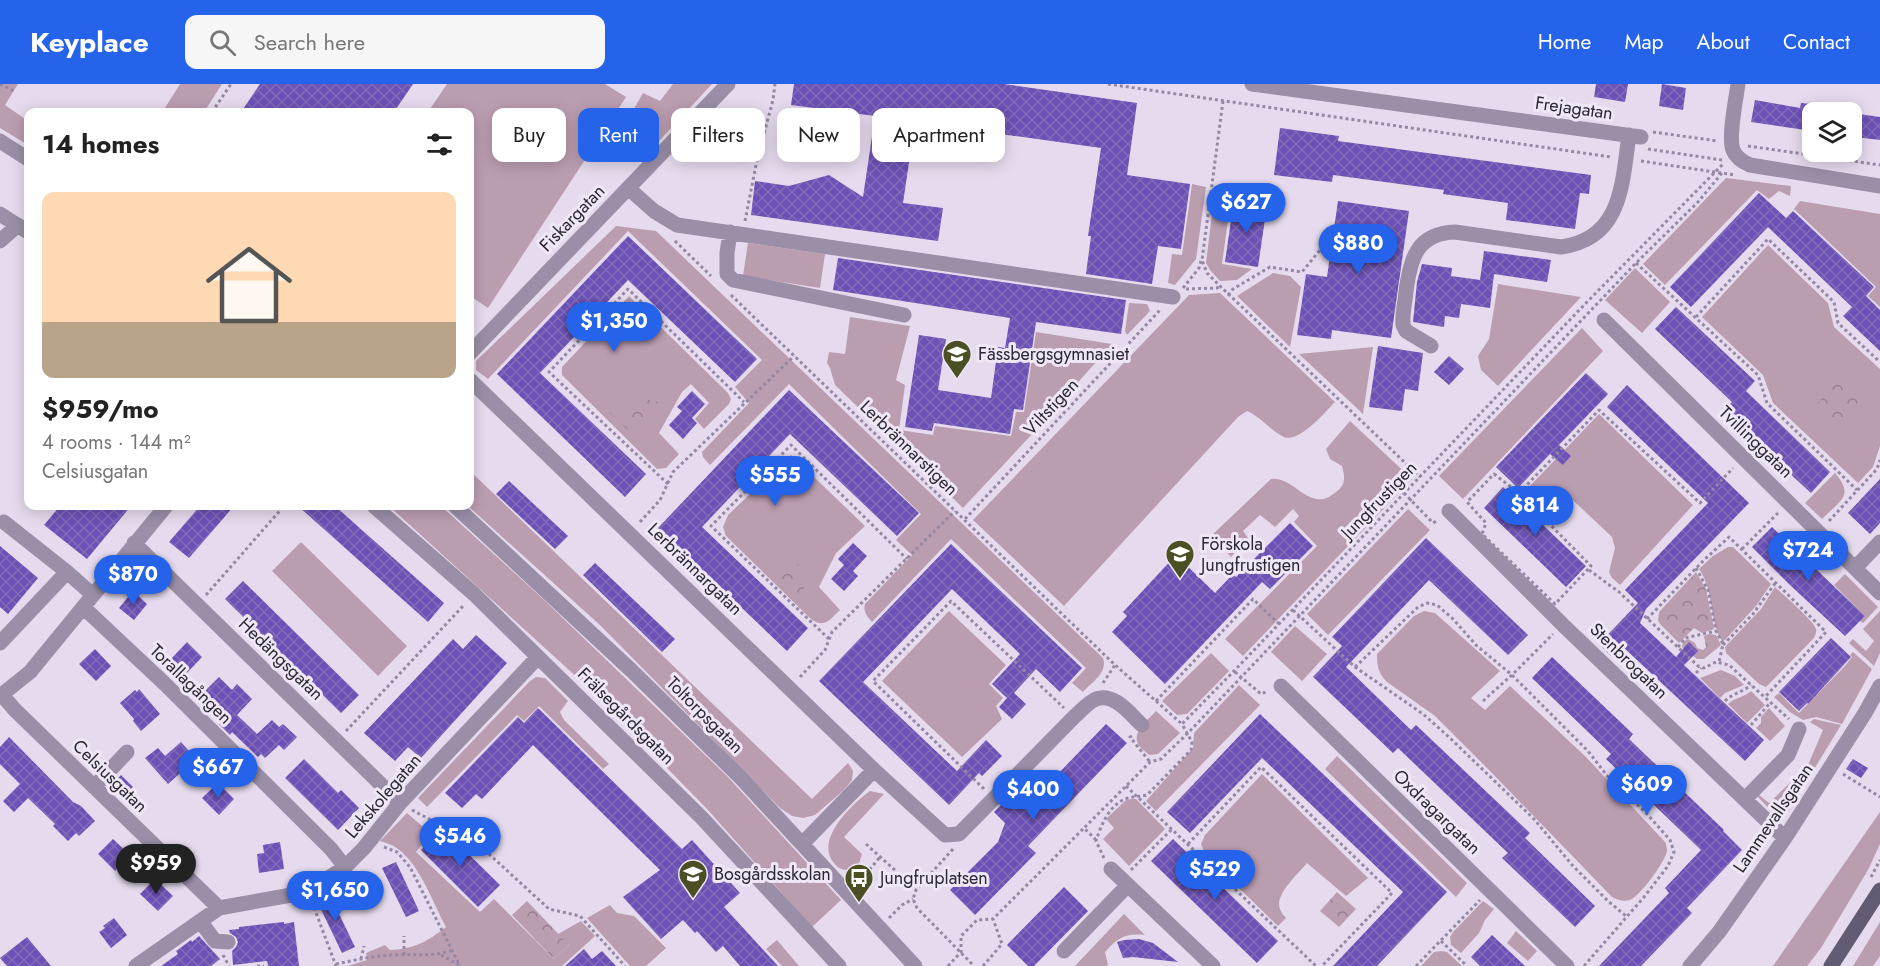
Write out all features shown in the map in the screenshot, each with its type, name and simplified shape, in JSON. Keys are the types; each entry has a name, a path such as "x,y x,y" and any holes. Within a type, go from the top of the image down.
{"main road":[{"path":"1831,966 1880,890"}],"street":[{"name":"Fiskargatan","path":"474,349 728,84"},
{"name":"Frejagatan","path":"1252,84 1635,136"},
{"path":"1738,84 1730,153 1750,165 1880,186"},
{"path":"1431,346 1412,336 1403,325 1409,268 1422,245 1431,237 1448,232 1561,247 1587,241 1608,222 1614,212 1626,159 1635,136"},
{"path":"0,141 24,156"},
{"path":"628,188 654,211 677,225 1178,292"},
{"path":"0,214 23,228 0,241"},
{"path":"736,233 727,274 732,280 904,315"},
{"name":"Tvillinggatan","path":"1604,320 1880,593"},
{"name":"Lerbrännargatan","path":"474,384 874,770 945,834 953,835"},
{"path":"1,695 30,672 163,510"},
{"name":"Frälsegårdsgatan","path":"379,510 474,594 702,818 839,966"},
{"name":"Toltorpsgatan","path":"459,510 632,671 741,778 915,966"},
{"name":"Stenbrogatan","path":"1449,511 1563,625 1785,838"},
{"name":"Torallagången","path":"4,522 67,572 88,601 173,692 332,849 345,867"},
{"path":"1855,568 1880,542"},
{"name":"Hedängsgatan","path":"134,543 400,803"},
{"path":"0,643 67,572"},
{"name":"Lekskolegatan","path":"136,966 219,908 297,894 318,885 345,867 364,848 400,803 538,657"},
{"name":"Oxdragargatan","path":"1281,686 1567,966"},
{"name":"Lammevallsgatan","path":"1690,966 1719,932 1785,838 1880,686"},
{"name":"Celsiusgatan","path":"1,695 219,908"},
{"path":"953,835 960,834 1093,700 1108,697 1114,700 1142,725"},
{"path":"1745,799 1788,755 1799,729"},
{"path":"94,787 127,752"},
{"path":"803,843 874,770"},
{"path":"1064,951 1120,878 1213,966"},
{"path":"200,921 215,940 228,942"}],"path":[{"path":"0,84 16,92"},
{"path":"215,108 231,84"},
{"path":"736,233 773,100 775,84"},
{"path":"1108,84 1744,176"},
{"name":"Viltstigen","path":"965,519 1198,268 1202,260 1223,101"},
{"path":"1730,153 1655,131 1635,136 1640,148 1880,165"},
{"name":"Jungfrustigen","path":"1182,724 1586,303 1715,172 1730,153"},
{"path":"948,966 961,952 961,936 977,920 993,919 1150,762 1161,759 1188,733 1636,263 1698,202 1722,173"},
{"path":"672,238 713,277"},
{"path":"1696,317 1768,239 1834,302 1838,323 1880,362"},
{"path":"1228,295 1233,289 1270,267 1302,272 1320,250"},
{"path":"1202,260 1207,273 1228,295 1420,477"},
{"path":"1636,263 1758,375 1767,403 1857,490"},
{"path":"1178,292 1220,286"},
{"path":"668,484 549,372 628,289 744,402"},
{"name":"Lerbrännarstigen","path":"729,293 1115,664 1182,724"},
{"path":"629,533 660,500 673,472 794,356"},
{"path":"1519,493 1599,410 1700,503 1744,457"},
{"path":"829,639 711,526 791,445 907,559"},
{"path":"1823,526 1876,469 1880,460"},
{"path":"1467,502 1494,474 1519,493 1586,560 1591,566 1589,570 1554,604"},
{"path":"1404,493 1433,523 1449,511"},
{"path":"1742,549 1789,501"},
{"path":"198,605 281,510"},
{"path":"789,688 825,650 831,632 955,511"},
{"path":"1647,619 1729,537 1826,632 1765,697"},
{"path":"1696,568 1708,590 1716,631 1723,645"},
{"path":"1589,570 1619,592 1701,668"},
{"path":"1718,662 1723,645 1753,614 1776,582"},
{"path":"336,741 474,594"},
{"path":"1156,701 1253,598 1279,624"},
{"path":"994,799 873,681 951,601 1074,717"},
{"path":"1355,667 1418,607 1427,603 1437,605 1477,646 1512,675 1670,840 1674,852 1668,866 1584,966"},
{"path":"1293,610 1355,667 1423,714 1451,739 1534,819 1573,866 1626,916"},
{"path":"1678,647 1685,638 1716,631"},
{"path":"1483,701 1550,637"},
{"path":"1696,673 1701,668 1718,662 1729,665 1799,729"},
{"path":"1098,698 1101,685 1115,664"},
{"path":"1234,671 1261,694 1281,686"},
{"path":"1725,700 1751,685"},
{"path":"1751,725 1770,703"},
{"path":"1096,841 1106,816 1123,800 1147,795 1191,750 1192,742 1182,724"},
{"path":"1142,725 1130,737 1150,762"},
{"path":"1188,844 1261,767 1392,893 1324,964 1329,966"},
{"path":"1830,767 1880,796"},
{"path":"1126,786 1316,966"},
{"path":"400,803 429,819 465,832 549,909 580,916 626,966"},
{"path":"1084,828 1096,841 1120,878 1172,829"},
{"path":"953,835 953,850 916,890 913,899 917,908 974,966"},
{"path":"866,844 897,872"},
{"path":"364,848 381,846 397,852 410,867 460,966"},
{"path":"861,886 860,880 880,857"},
{"path":"307,889 336,965 361,958 440,955 453,950"},
{"path":"1416,966 1489,890"},
{"path":"892,913 913,899"},
{"path":"983,966 1002,944 993,919"},
{"path":"404,936 404,955"},
{"path":"1441,941 1467,966"},
{"path":"361,958 364,946"},
{"path":"440,955 460,966"},
{"path":"257,966 264,966"}],"green space":[{"path":"0,84 18,84 5,105 24,118 24,143 0,128"},
{"path":"180,84 222,84 207,108 165,108"},
{"path":"447,84 605,84 626,97 619,108 578,108 578,162 583,162 488,308 474,299 474,108 431,108"},
{"path":"673,84 712,84 690,108 671,108 671,128 659,141 659,108 634,108 643,93 660,101"},
{"path":"1726,178 1791,186 1790,196 1779,191 1769,199 1757,190 1665,285 1643,264"},
{"path":"1192,184 1206,187 1196,259 1175,285 1168,283 1172,254 1182,255"},
{"path":"1214,197 1231,198 1222,264 1252,269 1237,280 1220,281 1206,263"},
{"path":"1800,201 1880,214 1880,307 1868,296 1876,287 1794,209"},
{"path":"616,226 656,231 1103,658 1103,668 1095,681 1083,692 1072,683 1086,668 951,539 872,622 865,612 865,604 912,555 896,540 921,514 789,384 710,465 702,452 749,403 735,387 762,360 628,231 488,379 476,370 476,361"},
{"path":"748,243 825,254 820,288 743,276"},
{"path":"1768,245 1828,303 1834,327 1880,369 1880,446 1873,467 1858,483 1773,403 1763,375 1702,317"},
{"path":"1635,268 1670,302 1642,333 1605,300"},
{"path":"1273,273 1290,276 1301,287 1290,347 1237,296"},
{"path":"1498,284 1581,297 1498,386 1481,370 1478,356 1489,339"},
{"path":"1220,293 1335,402 1303,432 1288,438 1277,433 1257,416 1247,411 1238,417 1064,606 973,520 1189,295"},
{"path":"629,296 728,393 731,399 729,404 704,429 695,419 709,403 691,384 682,392 659,433 679,454 666,468 657,469 562,375 562,367"},
{"path":"1129,303 1147,304 1150,311 1127,335 1125,331"},
{"path":"850,317 910,326 896,380 905,385 899,430 933,435 935,426 1011,436 1016,412 1024,412 1036,332 1112,344 963,508 835,385 827,363 829,352 845,354"},
{"path":"1582,328 1603,351 1463,499 1439,476"},
{"path":"1373,347 1363,414 1299,354"},
{"path":"1842,377 1867,400 1839,429 1815,406"},
{"path":"645,399 663,403 633,435 609,412"},
{"path":"1599,414 1693,505 1620,585 1609,572 1615,548 1612,537 1561,489 1544,506 1528,488"},
{"path":"1350,421 1412,479 1243,656 1225,639 1317,546 1294,522 1299,516 1293,509 1275,527 1260,515 1243,531 1248,538 1231,557 1211,536 1271,479 1288,483 1310,497 1318,499 1326,498 1342,487 1344,474 1342,466 1330,459 1326,449"},
{"path":"791,455 865,526 836,553 819,587 840,610 824,623 811,619 726,536 723,527 728,515"},
{"path":"1835,473 1844,487 1843,498 1822,519 1805,503"},
{"path":"474,475 812,799 848,763 853,771 852,780 815,815 803,818 792,816 780,808 601,626 472,510"},
{"path":"1408,509 1430,530 1328,635 1307,614"},
{"path":"393,510 445,510 542,598 728,777 841,900 812,927 707,809 591,690"},
{"path":"301,542 407,646 378,676 272,571"},
{"path":"1728,547 1733,547 1771,584 1756,606 1723,642 1716,627 1708,587 1699,569 1713,556"},
{"path":"791,558 813,579 797,595 775,574"},
{"path":"1696,572 1706,589 1714,629 1702,633 1694,628 1679,643 1660,624 1659,612"},
{"path":"1845,574 1878,607 1863,623 1860,621 1865,616 1834,585"},
{"path":"1775,587 1814,625 1816,631 1814,638 1766,687 1759,684 1726,653 1725,647 1761,609"},
{"path":"949,611 1006,665 989,684 1003,698 996,706 1002,719 962,757 882,681"},
{"path":"1424,611 1435,613 1500,671 1471,698 1485,710 1510,686 1586,757 1665,842 1667,851 1662,863 1646,886 1630,900 1618,900 1612,897 1435,716 1382,676 1377,654 1414,616"},
{"path":"1880,611 1880,653 1874,666 1849,643 1853,639 1866,651 1874,641 1863,629"},
{"path":"1295,626 1327,654 1302,681 1271,652"},
{"path":"1716,635 1721,645 1704,659 1697,659 1682,647 1683,642 1688,639 1695,643 1697,648 1703,650 1706,647 1704,636"},
{"path":"1853,652 1872,669 1842,724 1816,717 1803,720 1790,712 1774,697 1779,693 1799,713 1845,666"},
{"path":"1211,653 1229,671 1187,714 1177,715 1162,701"},
{"path":"1721,670 1735,676 1744,685 1725,693 1720,698 1700,678"},
{"path":"536,677 545,678 568,701 560,712 564,720 609,764 603,769 539,706 524,721 517,715 427,807 418,798"},
{"path":"1239,685 1260,705 1156,811 1146,801 1193,748 1194,733"},
{"path":"1751,691 1765,705 1747,723 1728,704"},
{"path":"1769,708 1785,726 1770,741 1756,728 1761,723 1761,717"},
{"path":"1156,711 1180,733 1158,754 1149,755 1138,744 1137,734"},
{"path":"1814,719 1841,725 1788,812 1775,815 1757,796 1759,795 1769,803 1797,776 1803,766 1808,765 1823,730 1810,722"},
{"path":"1337,756 1467,883 1456,897 1325,769"},
{"path":"1262,774 1368,878 1346,896 1307,863 1280,897 1280,909 1286,918 1278,926 1206,856 1201,844 1205,835"},
{"path":"870,791 884,794 844,837 862,854 858,867 842,869 834,863 829,854 832,834 845,813"},
{"path":"1136,799 1165,829 1129,866 1103,839 1114,828 1106,819 1126,800"},
{"path":"1880,812 1880,844 1868,870 1821,948 1807,966 1773,966"},
{"path":"407,813 430,833 416,852 480,912 494,899 554,959 569,945 558,934 581,921 595,936 562,966 348,966 367,960 366,953 385,945 390,950 420,944 446,927 413,865 396,848 380,841"},
{"path":"1337,892 1356,909 1339,927 1320,911"},
{"path":"527,901 569,945 554,959 512,915"},
{"path":"1483,901 1494,909 1485,920 1479,933 1461,953 1451,945 1450,937"},
{"path":"610,905 617,913 634,916 666,948 646,966 630,966 587,918"},
{"path":"1124,914 1145,935 1127,936 1114,943 1105,952 1108,965 1106,966 1075,966"},
{"path":"1880,922 1880,956 1873,966 1853,966"},
{"path":"1516,931 1537,951 1528,961 1507,943"},
{"path":"777,940 799,966 782,966 766,949"},
{"path":"1434,952 1447,952 1462,966 1421,966"}],"building":[{"path":"260,84 413,84 397,108 244,108"},
{"path":"794,84 1004,84 1137,103 1127,175 1190,184 1181,249 1158,246 1152,284 1086,274 1091,236 1088,236 1101,148 1005,135 1005,108 872,108 872,116 860,114 860,108 814,108 791,105"},
{"path":"1596,84 1628,84 1625,102 1594,97"},
{"path":"1662,84 1686,88 1683,110 1659,106"},
{"path":"1755,100 1800,108 1802,103 1802,130 1751,122"},
{"path":"1862,114 1880,117 1880,140 1862,138"},
{"path":"1280,128 1339,136 1338,141 1591,175 1589,194 1580,193 1575,229 1506,220 1508,203 1443,194 1444,190 1333,175 1332,182 1274,175"},
{"path":"872,136 872,162 909,162 903,203 943,208 938,241 751,215 755,181 789,186 829,175 863,197"},
{"path":"1759,193 1786,218 1793,211 1874,287 1866,296 1880,310 1880,351 1843,316 1852,307 1768,227 1691,307 1670,287"},
{"path":"1234,200 1267,205 1258,267 1225,262"},
{"path":"1338,201 1409,211 1391,338 1332,330 1331,339 1297,335 1306,274 1327,277"},
{"path":"628,236 757,359 735,382 628,280 540,373 646,474 625,497 497,374"},
{"path":"1484,251 1551,260 1547,282 1494,274 1490,308 1461,304 1459,318 1445,316 1444,327 1413,322 1417,282 1422,264 1452,268 1451,276 1480,280"},
{"path":"838,258 1126,300 1121,334 1036,322 1023,410 1014,409 1010,434 934,423 932,431 905,427 919,335 946,339 938,390 991,398 998,347 1005,348 1010,318 833,290"},
{"path":"1676,307 1755,381 1746,391 1830,472 1811,493 1723,412 1732,402 1655,329"},
{"path":"1378,346 1423,353 1418,391 1405,389 1402,411 1369,407"},
{"path":"1449,356 1464,369 1449,385 1434,372"},
{"path":"1586,373 1608,394 1559,445 1571,456 1563,465 1550,454 1518,488 1496,467"},
{"path":"1627,385 1749,503 1646,609 1640,623 1676,657 1689,642 1698,651 1684,665 1764,740 1745,761 1621,645 1611,656 1599,644 1638,603 1625,590 1708,503 1607,407"},
{"path":"789,390 919,513 897,536 790,434 702,527 808,628 787,651 658,528"},
{"path":"692,391 705,404 692,418 697,423 683,439 669,425 682,411 677,407"},
{"path":"1880,479 1880,523 1870,534 1848,513"},
{"path":"509,481 568,536 555,549 496,494"},
{"path":"1503,487 1586,566 1566,587 1484,508"},
{"path":"57,510 128,510 87,559 44,525"},
{"path":"197,510 231,510 189,558 169,542"},
{"path":"302,510 339,510 444,603 428,622"},
{"path":"1290,523 1313,546 1270,589 1262,582 1165,684 1112,632 1127,616 1123,612 1176,555 1215,593 1233,574 1236,577"},
{"path":"1772,527 1865,616 1845,636 1752,547"},
{"path":"1426,538 1528,635 1508,655 1429,580 1346,667 1411,730 1416,725 1530,833 1525,838 1595,906 1575,927 1502,858 1508,853 1398,748 1393,753 1313,677 1342,646 1332,637"},
{"path":"853,543 867,556 853,571 858,576 844,591 831,579 844,565 838,559"},
{"path":"951,544 1082,668 1060,692 1036,669 1014,693 1026,704 1012,719 999,707 1007,698 992,684 1020,654 952,589 863,682 957,771 986,740 1002,756 982,776 979,773 949,805 819,681"},
{"path":"0,546 38,578 8,614 0,607"},
{"path":"595,563 675,639 662,652 583,575"},
{"path":"243,581 359,695 341,713 225,599"},
{"path":"133,591 147,604 134,620 119,608"},
{"path":"476,635 507,663 421,758 408,747 395,761 364,733 453,639 463,649"},
{"path":"1831,638 1851,657 1799,711 1779,692"},
{"path":"187,642 202,657 185,675 170,660"},
{"path":"95,649 111,666 96,681 79,664"},
{"path":"1552,657 1633,734 1629,739 1742,850 1687,908 1692,913 1641,966 1599,966 1669,893 1665,888 1701,850 1606,759 1611,754 1532,678"},
{"path":"219,677 232,690 237,684 252,699 237,715 257,734 272,720 279,727 283,724 297,737 284,750 279,745 265,758 261,754 258,757 232,732 230,735 219,724 223,721 199,697"},
{"path":"139,689 160,714 141,731 120,703"},
{"path":"538,708 682,849 692,840 740,893 724,907 778,966 740,966 723,946 716,952 697,931 695,933 683,920 661,939 623,897 660,870 533,745 482,799 476,794 462,808 445,793 518,717 524,723"},
{"path":"1260,714 1447,892 1377,966 1333,966 1403,892 1262,758 1190,833 1167,812"},
{"path":"1106,724 1127,743 1028,846 1036,853 975,915 950,890 998,842 1005,823 994,812 1018,788 1032,801"},
{"path":"9,737 95,821 79,836 76,833 68,841 53,826 55,824 28,798 14,812 3,801 20,784 0,764 0,747"},
{"path":"181,742 196,759 168,784 145,758 158,748 165,756"},
{"path":"304,759 338,793 341,790 359,808 338,830 285,778"},
{"path":"1853,759 1868,768 1861,778 1846,769"},
{"path":"121,775 133,787 122,799 110,787"},
{"path":"218,783 234,799 219,815 202,798"},
{"path":"442,828 500,885 478,907 421,850"},
{"path":"113,839 130,855 115,871 98,854"},
{"path":"1173,839 1278,941 1257,963 1151,861"},
{"path":"280,842 284,869 259,873 257,854 264,853 263,845"},
{"path":"396,862 419,911 406,917 382,868"},
{"path":"155,879 173,896 158,911 140,894"},
{"path":"1064,887 1088,911 1034,966 1028,966 1007,945"},
{"path":"328,891 355,947 342,953 315,897"},
{"path":"114,918 127,935 111,948 99,932"},
{"path":"284,922 284,924 294,922 299,966 268,966 267,961 233,965 232,951 238,942 229,930"},
{"path":"1492,935 1525,966 1480,966 1471,957"},
{"path":"199,936 220,959 211,966 161,966 178,954 176,951"},
{"path":"27,937 51,966 7,966 0,958"},
{"path":"1139,939 1153,943 1178,962 1123,958 1117,942"},
{"path":"584,949 592,959 602,951 616,966 565,966"}],"place":[{"name":"Fässbergsgymnasiet","path":"957,380"},
{"name":"Förskola Jungfrustigen","path":"1180,580"},
{"name":"Bosgårdsskolan","path":"693,900"},
{"name":"Jungfruplatsen","path":"859,904"}]}
